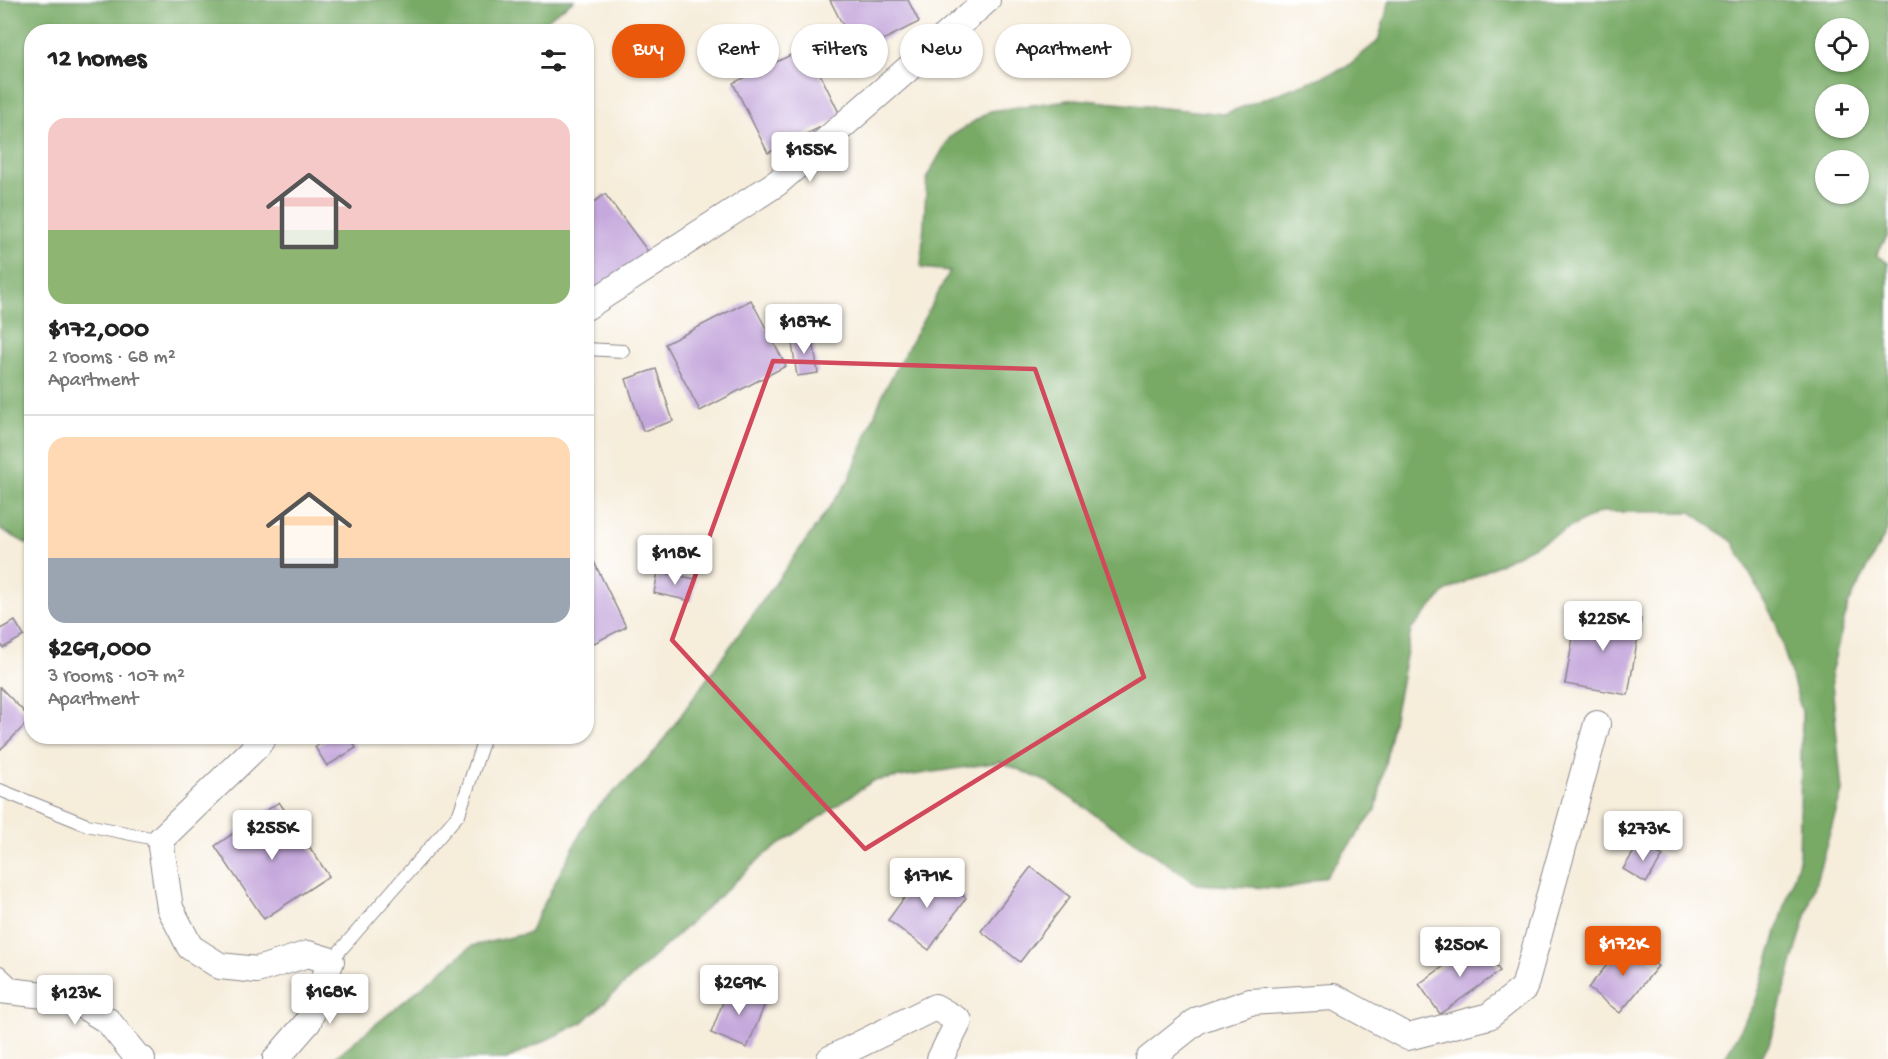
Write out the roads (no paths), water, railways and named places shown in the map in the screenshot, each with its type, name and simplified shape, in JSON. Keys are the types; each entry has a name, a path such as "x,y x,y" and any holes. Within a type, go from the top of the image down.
{"street":[{"path":"594,302 777,183 987,0"},
{"path":"1149,1059 1198,1020 1250,1002 1334,997 1408,1037 1490,1016 1524,988 1597,724"},
{"path":"258,744 160,840 170,908 190,947 220,966 257,970 308,954 332,961 308,1022 276,1059"},
{"path":"11,992 70,998 108,1021 137,1057 142,1059"},
{"path":"830,1059 935,1007 959,1021 940,1059"}],"lane":[{"path":"594,349 623,351"},
{"path":"332,961 459,814 482,744"},
{"path":"0,790 87,825 160,840"},
{"path":"0,972 11,992"}]}
